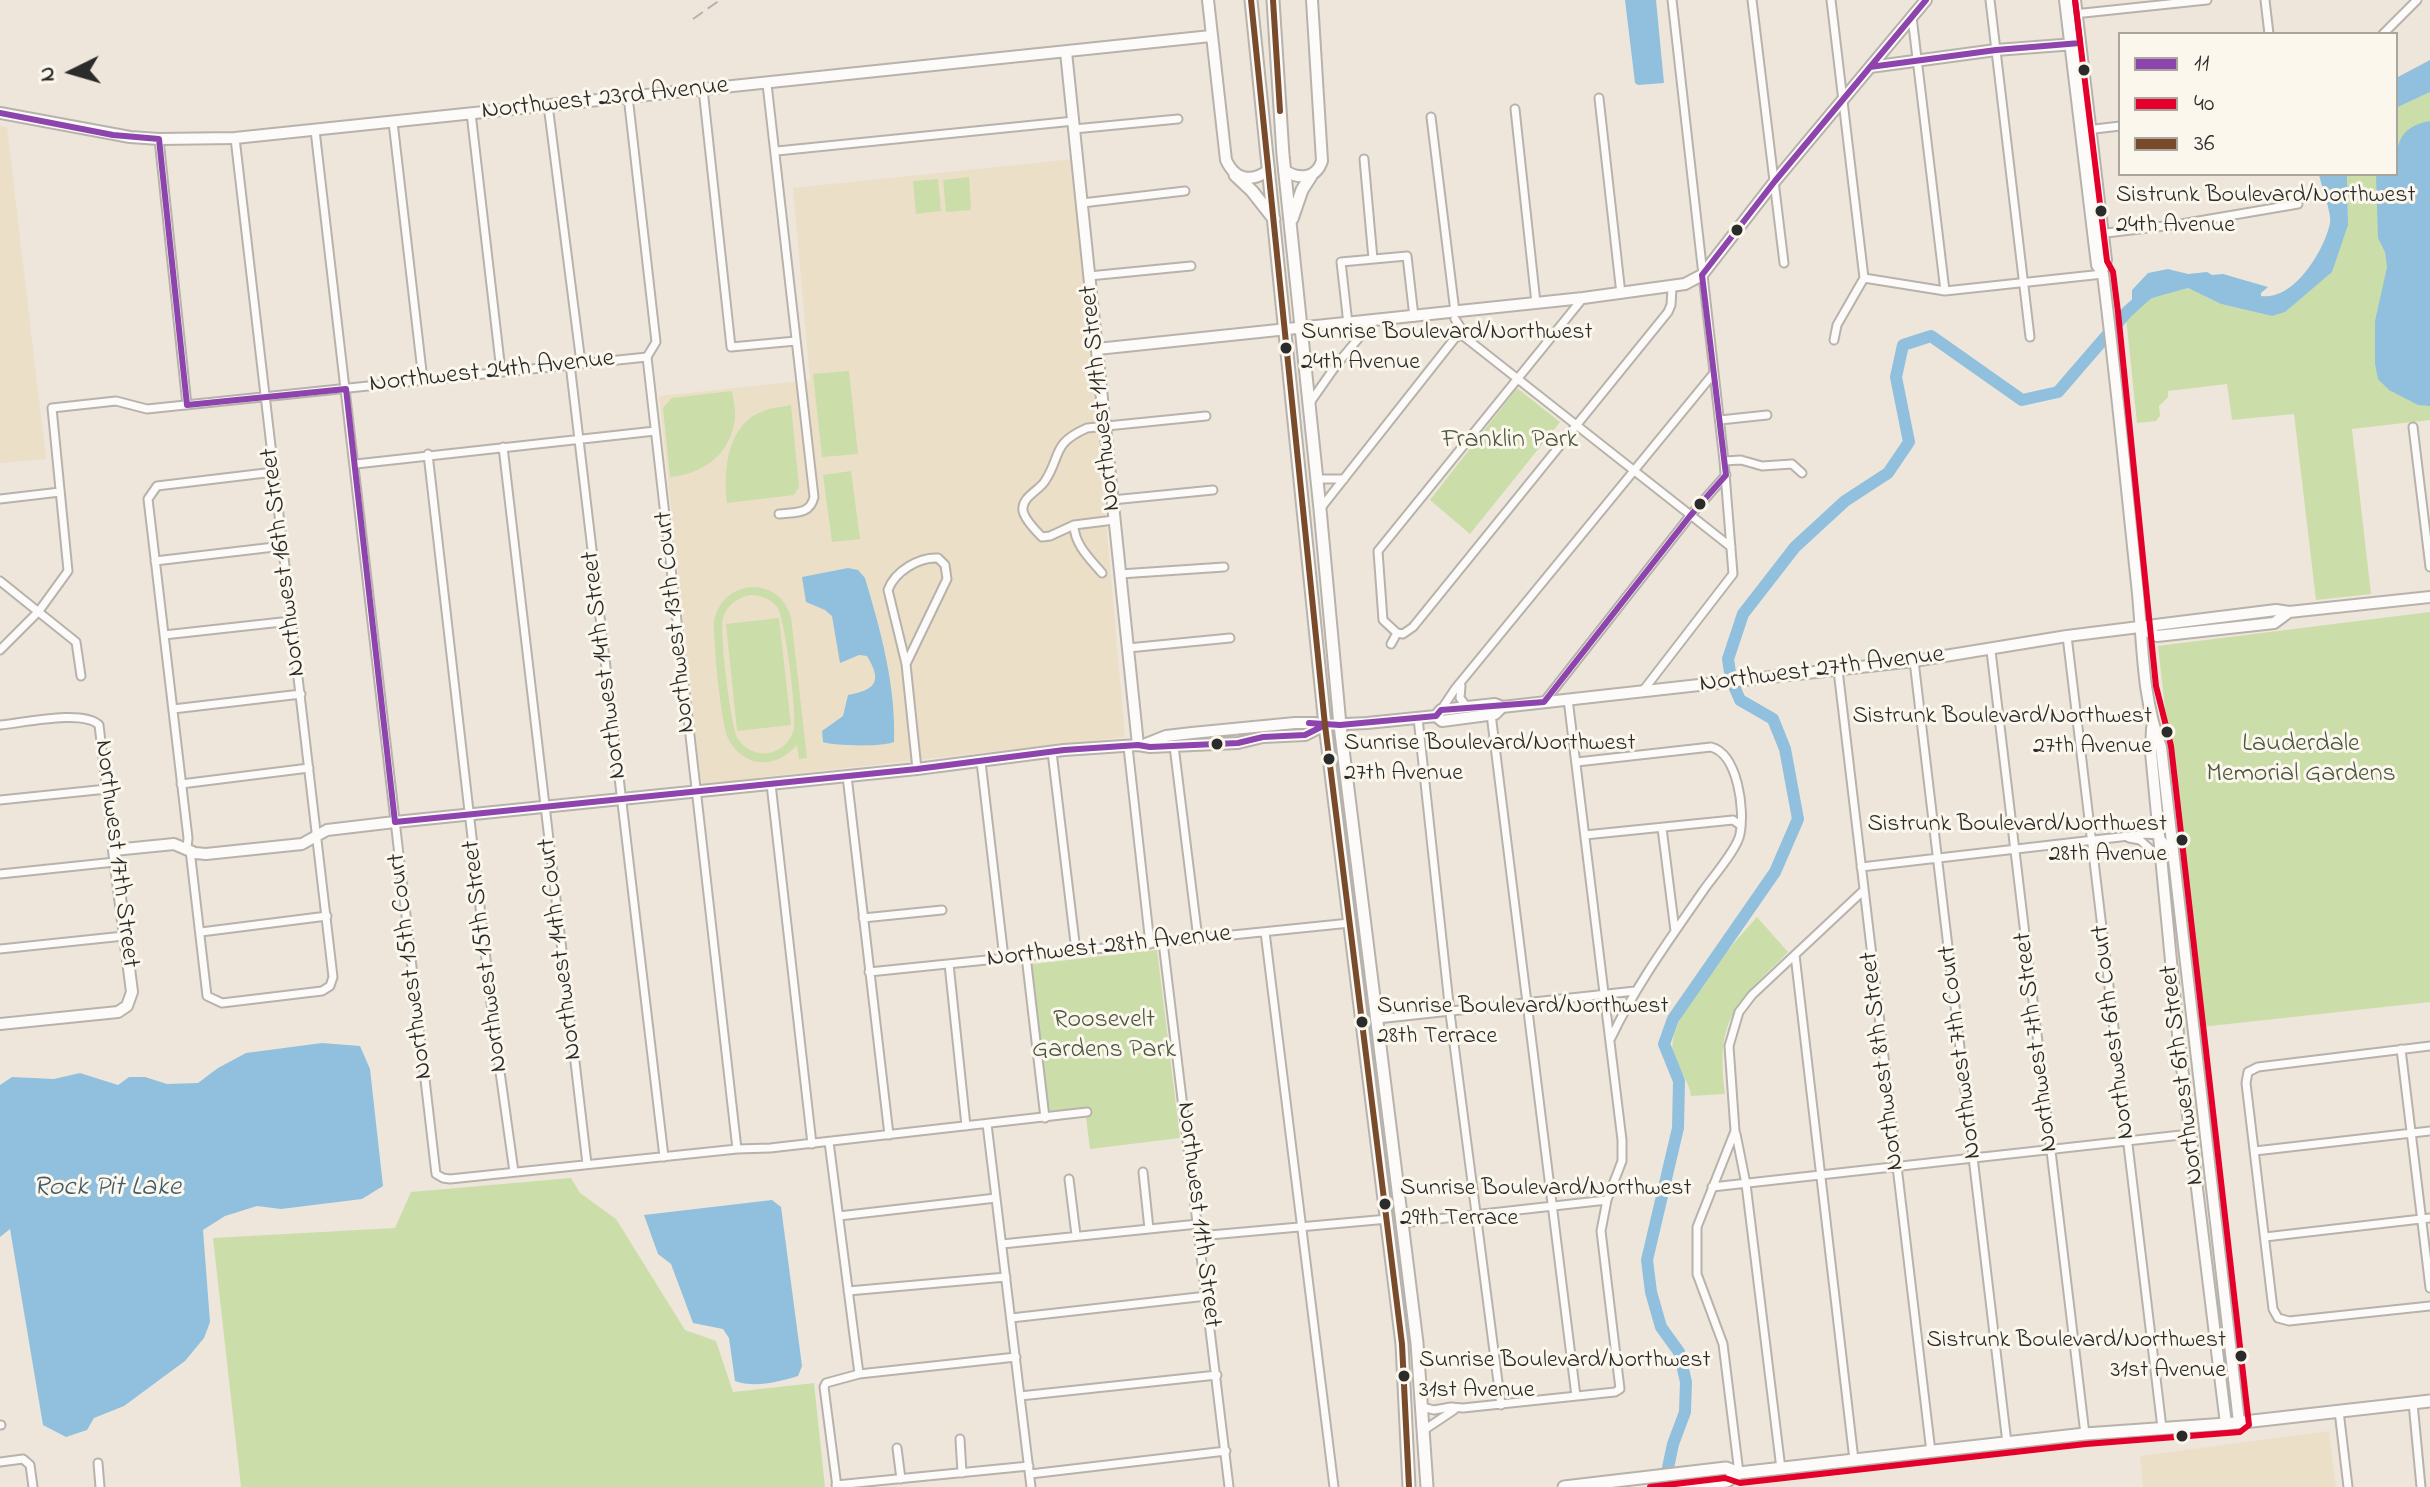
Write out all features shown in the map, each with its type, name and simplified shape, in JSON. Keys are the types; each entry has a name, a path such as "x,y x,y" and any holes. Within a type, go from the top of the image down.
{"main road":[{"path":"1251,0 1325,725 1402,1344 1409,1487"},
{"path":"1273,0 1284,170 1340,725 1405,1243 1427,1487"},
{"path":"1235,175 1274,220"},
{"path":"1290,228 1298,199 1311,176"},
{"path":"1350,923 1360,937 1366,985 1375,998"},
{"path":"1386,1204 1395,1219 1402,1223"},
{"path":"1388,1219 1396,1226 1405,1243"},
{"path":"1564,1487 1726,1468 1739,1473 1781,1469 2085,1434 2226,1424 2430,1401"},
{"path":"1679,1487 1727,1481 1739,1473"}],"street":[{"path":"1208,0 1224,154 1235,175 1254,179 1269,170"},
{"path":"1284,170 1298,177 1311,176 1320,168 1322,161 1312,0"},
{"path":"1642,692 1733,574 1726,475 1672,0"},
{"path":"1752,0 1784,263"},
{"path":"1831,0 1864,278 1837,325 1834,340"},
{"path":"1097,349 1455,315 1672,288 1702,275 1775,181 1926,0"},
{"path":"1990,0 2030,337"},
{"name":"Northwest 6th Street","path":"2065,0 2072,14 2098,234 2106,260 2102,273 2153,726 2151,752 2160,858 2226,1424"},
{"name":"Northwest 6th Street","path":"2072,14 2075,0"},
{"path":"2072,14 2207,0"},
{"path":"2265,0 2269,32"},
{"path":"2385,32 2417,0"},
{"path":"1912,17 1945,291"},
{"name":"Northwest 23rd Avenue","path":"0,113 113,135 159,139 235,138 1211,36"},
{"path":"1870,67 1996,50 2076,44"},
{"name":"Northwest 11th Street","path":"1066,52 1128,648 1150,944"},
{"path":"1879,57 1890,63"},
{"path":"767,84 814,497 812,506 805,511 779,514"},
{"path":"703,89 731,347 796,341"},
{"name":"Northwest 13th Court","path":"628,96 656,342 647,357 737,1149"},
{"path":"1599,98 1621,294"},
{"path":"548,105 581,363"},
{"path":"1515,109 1536,303"},
{"path":"471,113 501,371"},
{"path":"1431,117 1455,315 1461,336 1731,547"},
{"path":"777,151 1178,119"},
{"path":"393,122 423,380"},
{"path":"2086,130 2118,126"},
{"name":"Northwest 15th Court","path":"315,130 356,464 434,1165 436,1174 443,1178 514,1172"},
{"name":"Northwest 16th Street","path":"201,932 207,996 213,1001 222,1003 322,991 330,986 333,977 327,916 235,138"},
{"path":"159,139 187,405"},
{"path":"1364,159 1373,259"},
{"path":"1082,203 1185,191"},
{"path":"2098,234 2181,224 2298,204"},
{"path":"1348,324 1341,262 1407,256 1414,317"},
{"path":"1089,276 1191,266"},
{"path":"1864,278 1945,291 2102,273"},
{"path":"1374,538 1381,548 1383,620 1397,633 1403,634 1413,627 1668,312 1672,288"},
{"path":"1381,548 1583,298"},
{"path":"1309,404 1373,321"},
{"path":"1320,509 1461,336"},
{"name":"Northwest 24th Avenue","path":"60,492 52,408 116,401 147,409 647,357"},
{"name":"Northwest 14th Street","path":"570,364 664,1157"},
{"path":"1439,713 1714,373"},
{"path":"1720,420 1767,415"},
{"path":"1114,520 1074,525 1042,537 1024,514 1024,505 1046,479 1056,453 1065,441 1087,428 1206,416"},
{"path":"2413,427 2430,567"},
{"path":"356,464 655,431"},
{"name":"Northwest 14th Court","path":"503,447 587,1164"},
{"name":"Northwest 15th Street","path":"428,454 514,1172"},
{"path":"1724,461 1741,460 1762,466 1792,464 1802,473"},
{"path":"274,472 157,486 148,499 188,849 201,932 327,916"},
{"path":"1316,475 1323,480 1344,479"},
{"path":"1544,702 1690,516 1726,475"},
{"path":"1112,500 1213,490"},
{"path":"0,499 60,492 68,571 39,611 0,650"},
{"path":"1074,525 1079,544 1102,573"},
{"path":"155,561 283,546"},
{"path":"906,664 947,579 945,565 938,558 927,557 911,565 892,581 888,590 906,664 917,769"},
{"path":"1120,574 1224,567"},
{"path":"0,581 76,642 81,676"},
{"name":"Northwest 27th Avenue","path":"1439,713 1442,721 1491,714 1502,707 1914,661 1991,651 2067,636 2141,628 2157,636 2274,623 2289,612 2430,597"},
{"path":"164,635 291,621"},
{"path":"1391,644 1397,633"},
{"name":"Northwest 6th Court","path":"2067,636 2162,1428"},
{"path":"1128,648 1230,638"},
{"name":"Northwest 7th Street","path":"1991,651 2085,1434"},
{"name":"Northwest 7th Court","path":"1914,661 2007,1443"},
{"name":"Northwest 8th Street","path":"1838,670 1931,1452"},
{"path":"1461,686 1460,698 1467,707"},
{"path":"173,709 301,694"},
{"path":"1422,1407 1434,1410 1501,1405 1620,1389 1601,1231 1607,1200 1622,1161 1622,1140 1568,699"},
{"name":"Northwest 27th Avenue","path":"1136,746 1166,736 1192,733 1295,723 1340,725 1418,718 1467,707 1495,704 1502,707"},
{"path":"1491,714 1576,1396"},
{"name":"Northwest 17th Street","path":"0,725 78,717 92,718 99,725 132,992 127,1006 118,1012 0,1024"},
{"path":"1418,718 1450,1013 1501,1405"},
{"name":"Northwest 27th Avenue","path":"114,850 174,844 206,854 302,844 327,830 395,822 917,769 1052,752 1238,743 1263,737 1305,735 1325,725"},
{"name":"Northwest 6th Street","path":"2153,726 2161,747 2239,1422"},
{"path":"1174,746 1198,939"},
{"path":"1577,762 1711,747 1724,754 1737,781 1740,836 1635,991 1610,1040"},
{"path":"1052,752 1076,951"},
{"path":"981,762 1004,958"},
{"path":"181,784 309,768"},
{"path":"847,776 889,1135"},
{"path":"771,784 812,1144"},
{"path":"0,800 107,789"},
{"path":"1585,835 1733,820 1740,825"},
{"path":"1662,828 1675,931"},
{"path":"1861,867 2158,835 2173,852"},
{"path":"2122,837 2140,840 2160,858"},
{"path":"0,874 115,862"},
{"path":"1781,1469 1746,1184 1735,1131 1728,1060 1731,1031 1739,1012 1752,995 1864,890"},
{"path":"863,918 942,910"},
{"name":"Northwest 28th Avenue","path":"869,972 1350,923"},
{"path":"1265,932 1334,1487"},
{"path":"0,949 124,936"},
{"name":"Northwest 11th Street","path":"1163,942 1229,1487"},
{"path":"1795,955 1854,1460"},
{"path":"1026,956 1045,1118"},
{"path":"949,964 966,1126"},
{"path":"1377,1019 1635,991"},
{"path":"2430,1046 2258,1067 2248,1072 2246,1083 2273,1309 2278,1318 2289,1321 2430,1306"},
{"path":"2401,1049 2411,1134 2426,1218 2430,1288"},
{"path":"514,1172 812,1144 1087,1112"},
{"path":"987,1124 1031,1487"},
{"path":"1735,1131 1697,1227 1697,1274 1723,1344 1739,1473"},
{"path":"2255,1151 2430,1131"},
{"path":"1712,1187 2190,1134"},
{"path":"829,1142 859,1374"},
{"path":"1143,1172 1149,1229"},
{"path":"1069,1179 1076,1235"},
{"path":"839,1216 996,1198"},
{"path":"1402,1223 1607,1200"},
{"path":"2265,1237 2426,1218"},
{"path":"1199,1236 1388,1219"},
{"path":"1002,1244 1198,1224"},
{"path":"848,1291 1006,1277"},
{"path":"1011,1318 1207,1296"},
{"path":"1016,1357 859,1374 826,1383 836,1486 1226,1451"},
{"path":"1020,1396 1217,1375"},
{"path":"2413,1403 2421,1487"},
{"path":"1424,1430 1448,1412 1460,1408"},
{"path":"2339,1411 2348,1487"},
{"path":"960,1439 962,1473"},
{"path":"897,1448 901,1479"},
{"path":"0,1462 23,1459 30,1465 33,1487"},
{"path":"98,1463 100,1487"}],"shaded area":[{"path":"0,126 7,127 46,459 0,463"},
{"path":"1074,159 1125,737 701,784 659,396 810,380 793,188"},
{"path":"2329,1431 2336,1487 2143,1487 2140,1456"}],"green space":[{"path":"2430,92 2430,420 2352,429 2371,594 2316,600 2294,414 2232,420 2227,384 2168,391 2168,397 2159,406 2160,416 2156,421 2137,423 2126,317 2149,299 2188,288 2221,304 2272,316 2348,225 2347,176 2398,176 2398,107"},
{"path":"969,177 971,210 946,212 943,180"},
{"path":"938,179 941,211 916,214 913,181"},
{"path":"849,371 858,454 822,457 813,374"},
{"name":"Franklin Park","path":"1517,388 1560,422 1470,534 1430,500"},
{"path":"732,391 735,407 733,430 722,451 705,466 670,477 663,408 672,398"},
{"path":"791,405 799,487 794,495 727,503 727,462 735,436 753,416"},
{"path":"851,471 860,539 832,542 823,475"},
{"path":"748,588 762,588 773,593 786,605 791,617 807,758 799,759 797,745 775,760 754,761 738,752 726,732 718,682 714,621 719,607 728,596","holes":["750,595 765,598 777,607 787,646 794,728 786,744 770,753 756,752 741,743 735,731 729,699 723,618 737,600"]},
{"name":"Lauderdale Memorial Gardens","path":"2430,612 2430,1002 2201,1027 2158,646"},
{"path":"779,618 791,725 737,731 726,624"},
{"path":"1757,917 1788,952 1743,999 1727,1028 1723,1046 1725,1094 1691,1096 1673,1051 1680,1019 1704,981"},
{"name":"Roosevelt Gardens Park","path":"1157,950 1180,1138 1090,1149 1085,1109 1049,1113 1032,964"},
{"path":"571,1178 580,1193 616,1219 685,1330 716,1341 733,1392 814,1383 825,1487 241,1487 213,1238 395,1228 411,1192"}],"water":[{"path":"1625,0 1656,0 1664,83 1635,83"},
{"path":"2430,60 2430,92 2398,107 2398,77"},
{"path":"2430,121 2430,406 2418,405 2389,390 2378,379 2375,364 2375,321 2387,267 2385,252 2378,238 2376,176 2398,176 2401,139 2419,124"},
{"path":"2320,176 2347,176 2348,225 2332,272 2285,312 2272,316 2221,304 2188,288 2149,299 2141,306 2132,299 2132,290 2148,273 2168,269 2188,274 2223,274 2268,287 2261,296 2284,291 2305,272 2321,247 2330,223"},
{"path":"848,568 858,570 865,578 882,639 893,700 894,742 888,744 823,742 822,731 843,716 848,695 870,687 874,683 875,672 867,656 859,655 840,663 832,616 806,602 802,577"},
{"name":"Rock Pit Lake","path":"322,1043 360,1046 370,1069 383,1186 362,1199 281,1209 257,1206 225,1216 203,1230 210,1322 204,1338 185,1361 124,1406 94,1418 87,1430 66,1437 43,1425 10,1229 0,1237 0,1085 12,1077 54,1079 80,1073 118,1085 129,1077 145,1077 167,1084 198,1083 246,1053"},
{"path":"772,1200 781,1207 802,1366 798,1376 791,1378 766,1383 742,1383 735,1381 729,1338 723,1329 693,1323 671,1264 658,1254 644,1215"}],"waterway":[{"path":"1664,1487 1673,1444 1685,1412 1686,1382 1679,1352 1661,1327 1651,1292 1647,1260 1678,1128 1679,1081 1664,1044 1673,1019 1775,872 1798,819 1785,749 1773,719 1740,700 1731,679 1728,659 1743,614 1795,547 1845,501 1888,473 1909,442 1896,377 1903,345 1931,336 2022,400 2058,392 2127,312 2147,294"}],"railway":[{"path":"693,19 720,0"}],"transit line":[{"name":"36","path":"1251,0 1325,725 1402,1344 1409,1487"},
{"name":"36","path":"1273,0 1280,111"},
{"name":"11","path":"1309,723 1340,725 1436,716 1441,710 1544,702 1690,516 1726,475 1702,275 1775,181 1926,0"},
{"name":"11","path":"1870,67 1996,50 2080,43 2075,0"},
{"name":"40","path":"1650,1487 1725,1478 1740,1483 2086,1444 2240,1432 2249,1425 2171,746 2156,686 2118,312 2113,272 2107,261 2075,0"},
{"name":"11","path":"0,113 113,135 159,139 187,405 346,389 395,822 917,769 1064,750 1238,743 1263,737 1305,735 1325,725"}],"place":[{"name":"Sistrunk Boulevard/Northwest 24th Avenue","path":"2101,211"},
{"name":"Sunrise Boulevard/Northwest 24th Avenue","path":"1286,348"},
{"name":"Sistrunk Boulevard/Northwest 27th Avenue","path":"2167,732"},
{"name":"Sunrise Boulevard/Northwest 27th Avenue","path":"1329,759"},
{"name":"Sistrunk Boulevard/Northwest 28th Avenue","path":"2182,840"},
{"name":"Sunrise Boulevard/Northwest 28th Terrace","path":"1362,1022"},
{"name":"Sunrise Boulevard/Northwest 29th Terrace","path":"1385,1204"},
{"name":"Sistrunk Boulevard/Northwest 31st Avenue","path":"2241,1356"},
{"name":"Sunrise Boulevard/Northwest 31st Avenue","path":"1404,1376"}]}
